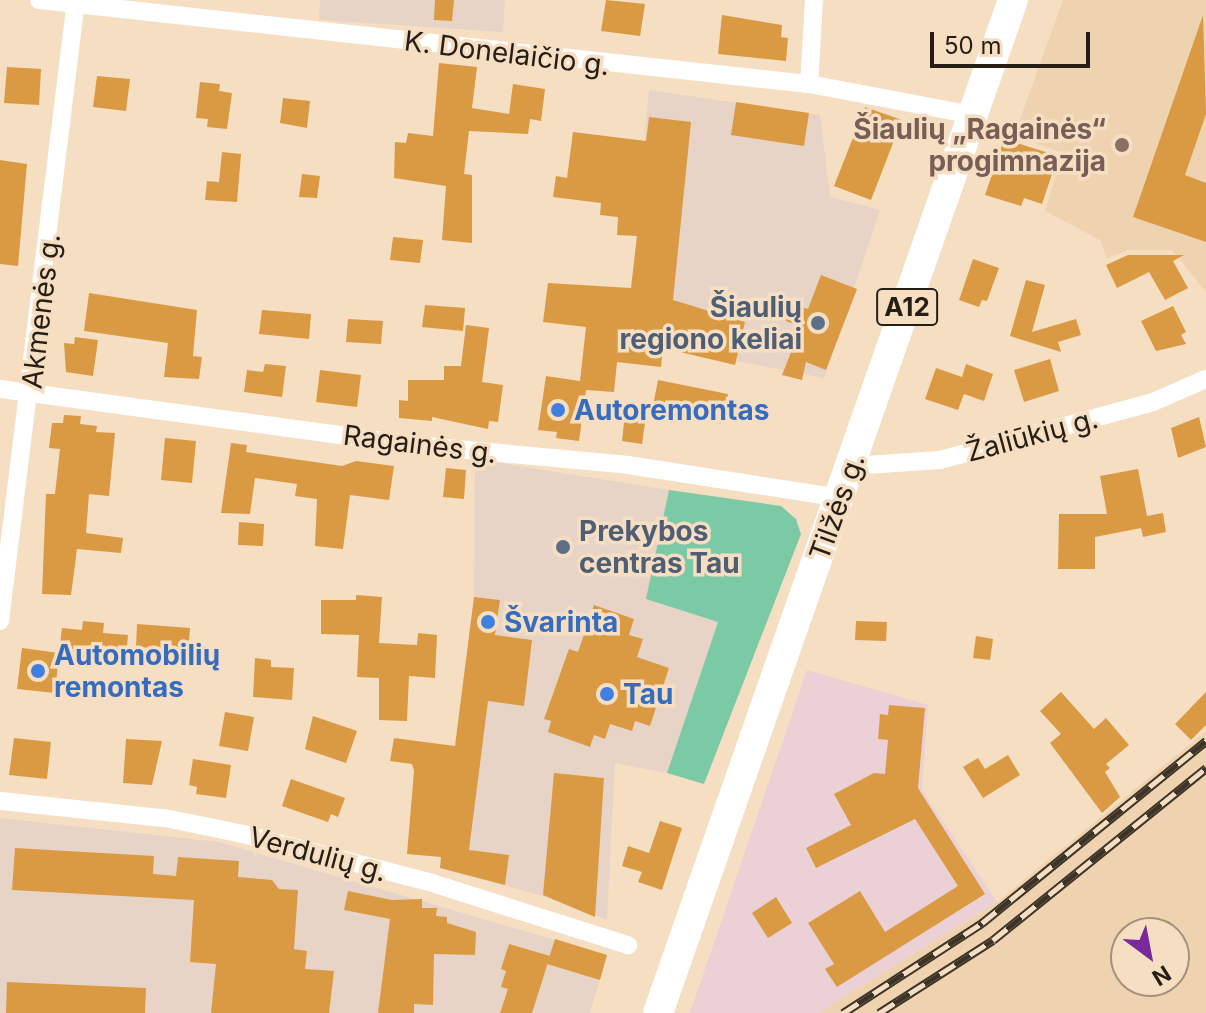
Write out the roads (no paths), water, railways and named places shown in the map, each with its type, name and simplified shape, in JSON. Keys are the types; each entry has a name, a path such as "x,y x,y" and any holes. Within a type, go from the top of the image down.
{"highway":[{"name":"Tilžės g.","path":"658,1013 1013,0"}],"street":[{"name":"K. Donelaičio g.","path":"39,0 809,84 973,115"},
{"path":"809,84 814,0"},
{"name":"Akmenės g.","path":"0,621 31,392 76,2"},
{"name":"Žaliūkių g.","path":"851,466 940,460 1153,402 1206,379"},
{"name":"Ragainės g.","path":"0,389 414,445 628,465 841,498"},
{"name":"Verdulių g.","path":"0,801 170,819 243,834 432,883 628,945"}],"railway":[{"path":"843,1013 982,923 1206,741"},
{"path":"879,1013 993,940 1206,768"}],"place":[{"name":"Šiaulių „Ragainės“ progimnazija","path":"1122,145"},
{"name":"Šiaulių regiono keliai","path":"818,323"},
{"name":"Autoremontas","path":"558,410"},
{"name":"Prekybos centras Tau","path":"563,547"},
{"name":"Švarinta","path":"488,622"},
{"name":"Automobilių remontas","path":"38,671"},
{"name":"Tau","path":"607,694"}]}
